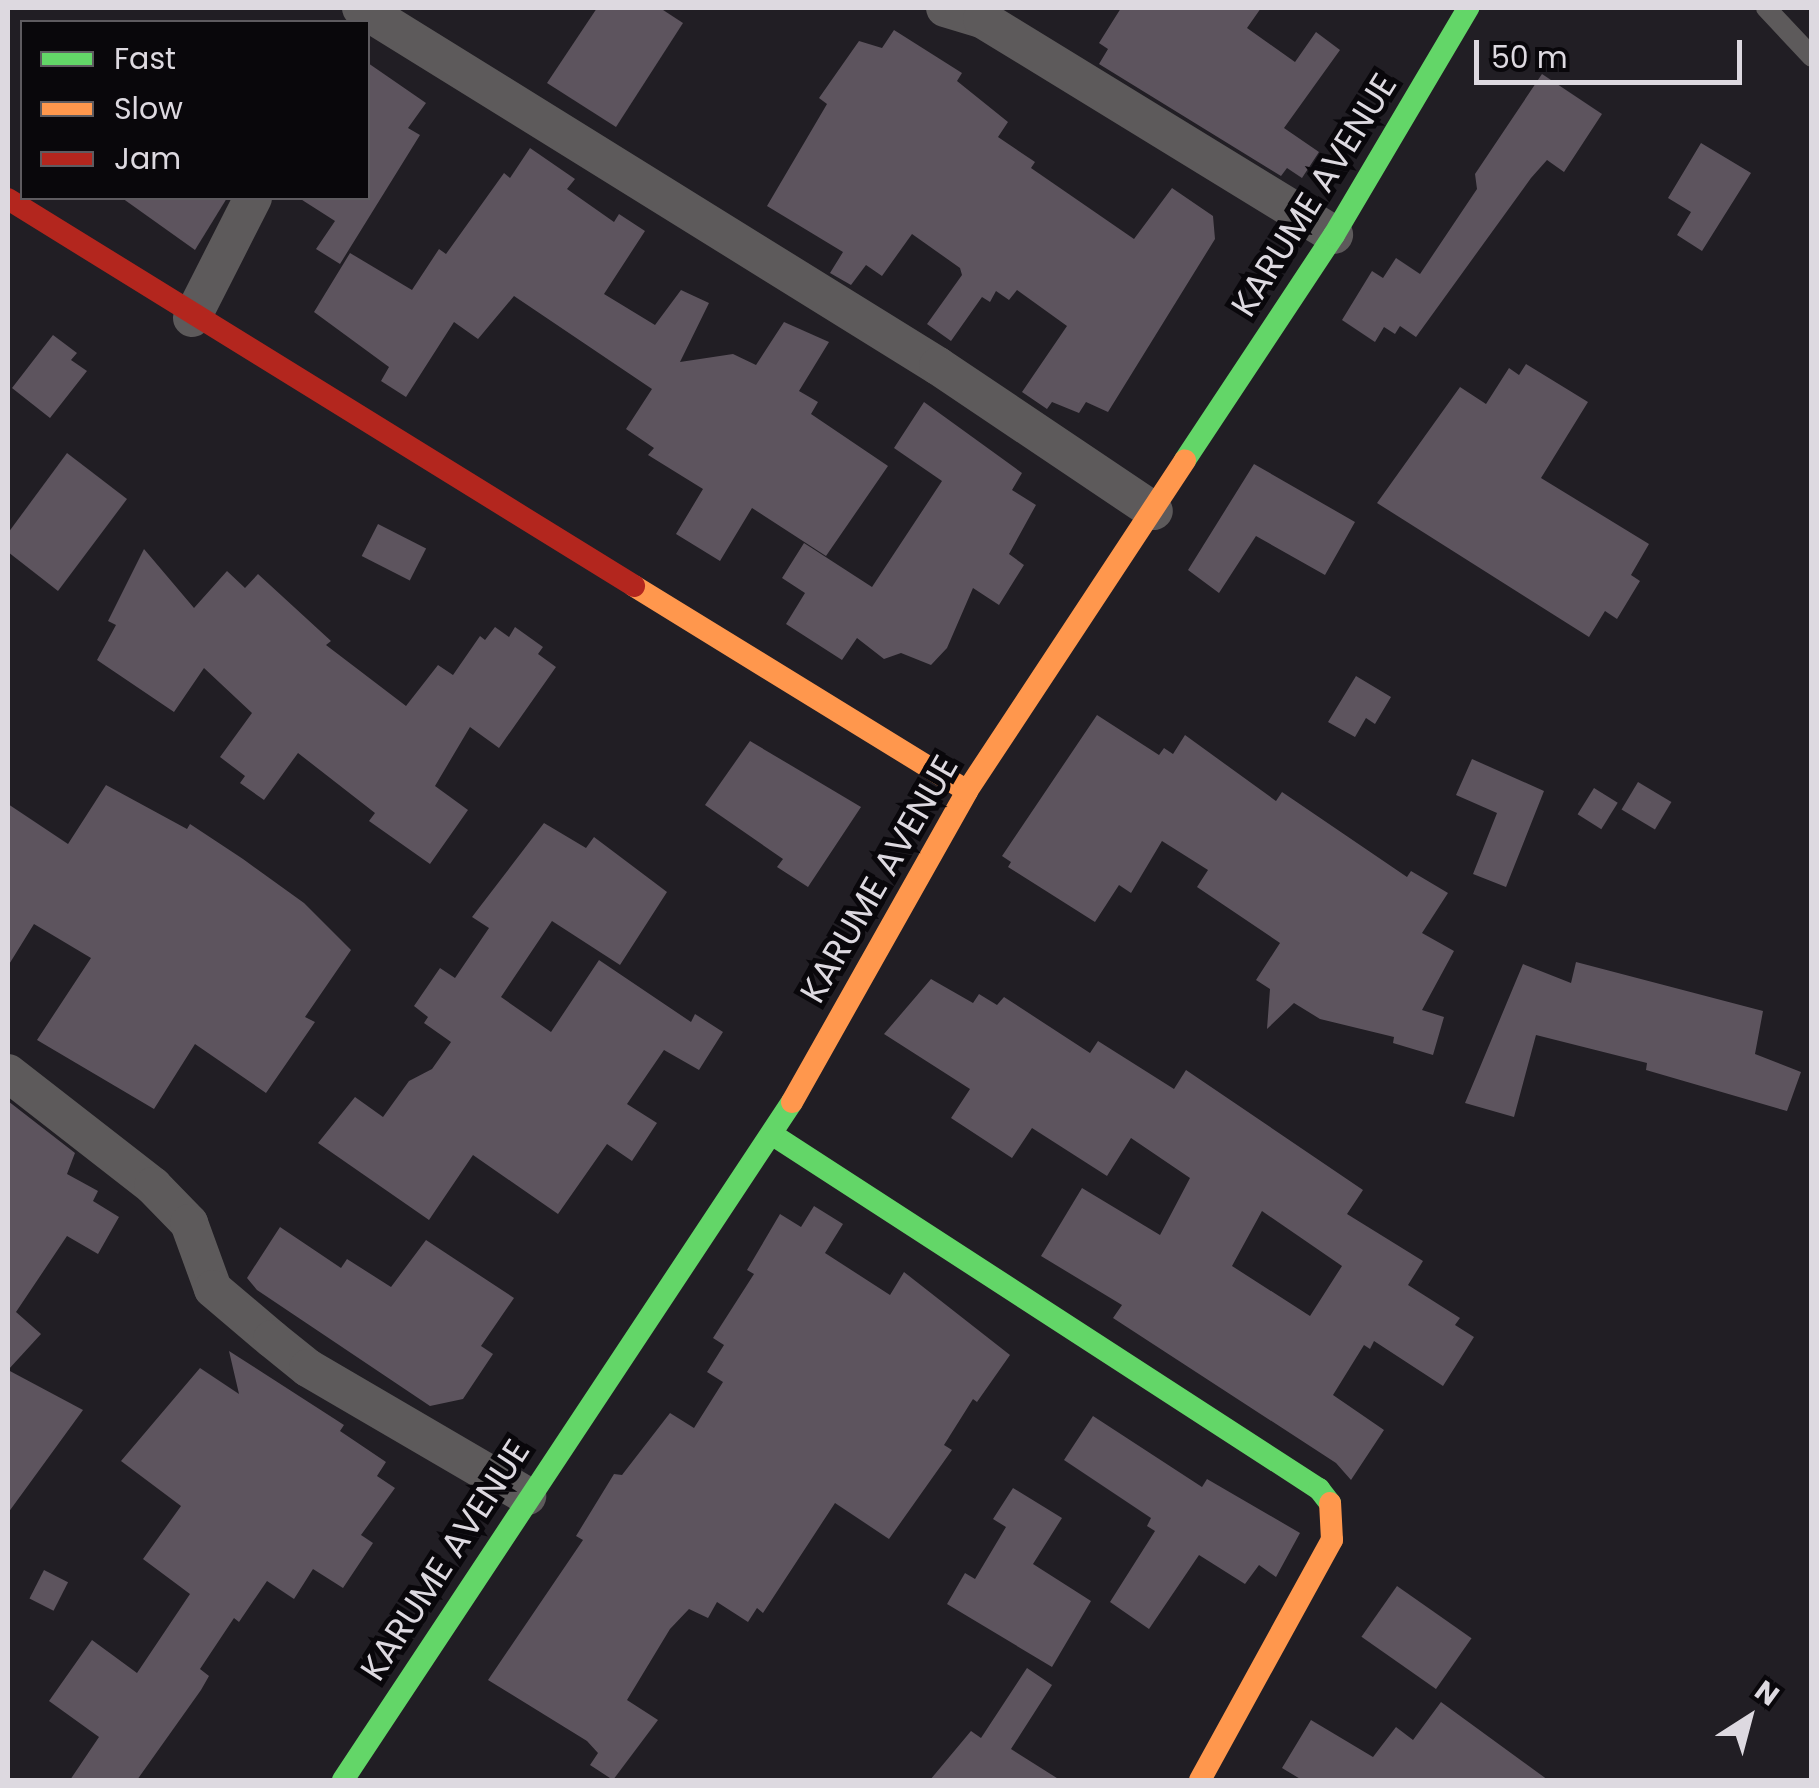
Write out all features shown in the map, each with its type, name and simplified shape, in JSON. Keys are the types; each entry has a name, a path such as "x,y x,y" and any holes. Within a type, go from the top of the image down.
{"main road":[{"name":"KARUME AVENUE","path":"344,1780 526,1496 773,1135 967,792 1334,235 1468,8"},
{"path":"8,199 192,318 967,792"},
{"path":"773,1135 1319,1489 1335,1512 1332,1540 1200,1780"}],"street":[{"path":"945,8 985,13 1334,235"},
{"path":"362,12 938,366 1154,511"},
{"path":"192,318 252,200"},
{"path":"8,1072 153,1186 190,1223 213,1289 272,1340 308,1368 526,1496"}],"lane":[{"path":"1766,8 1812,57"}],"building":[{"path":"597,8 660,8 683,23 616,127 547,83"},
{"path":"1121,8 1261,8 1247,28 1295,62 1316,32 1340,50 1284,128 1319,152 1302,178 1287,168 1281,176 1099,64 1108,49 1099,43"},
{"path":"894,30 962,73 957,81 1008,122 998,137 1035,162 1031,168 1134,239 1172,188 1213,216 1215,239 1108,412 1086,402 1079,413 1052,402 1047,409 1022,392 1067,326 1017,290 1009,300 996,291 990,302 982,297 951,341 927,324 962,275 960,268 912,234 882,276 866,265 851,285 830,273 843,252 767,206 827,104 819,98 859,41 882,48"},
{"path":"370,64 426,103 408,128 420,135 340,264 316,249 335,221 302,200 370,200"},
{"path":"1542,74 1602,114 1564,172 1547,160 1416,337 1400,326 1395,334 1384,327 1375,342 1342,320 1372,271 1383,278 1396,258 1420,274 1477,189 1475,174"},
{"path":"1701,143 1751,173 1702,251 1677,235 1691,212 1668,198"},
{"path":"530,148 575,179 567,189 614,222 619,214 645,231 604,294 655,325 681,290 709,303 680,362 733,354 756,365 784,322 829,342 799,391 818,402 811,414 888,466 826,556 752,508 720,561 676,534 703,489 648,455 654,448 626,429 652,389 514,296 478,339 454,322 406,397 381,381 389,367 314,312 350,253 412,290 439,249 446,254 504,173 510,178"},
{"path":"125,200 226,200 195,250"},
{"path":"53,335 77,353 71,360 87,371 50,418 12,388"},
{"path":"1526,364 1588,402 1541,478 1649,544 1631,575 1640,581 1617,619 1605,611 1589,637 1377,503 1460,387 1486,404 1509,368 1519,375"},
{"path":"924,402 1022,473 1012,490 1036,505 1009,554 1024,565 999,605 973,588 947,648 931,665 901,653 884,659 857,638 842,660 786,624 805,593 782,578 804,543 872,587 942,481 894,448"},
{"path":"67,453 127,499 58,591 8,552 8,533"},
{"path":"1254,464 1355,522 1325,575 1256,536 1219,593 1188,570"},
{"path":"378,524 426,549 410,581 362,556"},
{"path":"144,549 194,608 227,571 245,588 258,574 331,641 326,645 406,706 438,665 453,675 480,636 485,640 495,627 509,637 515,627 543,647 538,654 556,667 499,748 470,727 435,786 468,810 430,864 369,821 375,813 298,753 264,800 240,783 245,776 220,757 252,713 204,668 174,712 97,660 116,625 108,621"},
{"path":"1356,676 1391,697 1375,724 1366,718 1355,737 1328,722"},
{"path":"1097,715 1159,755 1164,748 1173,754 1185,735 1276,801 1282,792 1407,877 1411,871 1448,893 1422,933 1454,951 1422,1010 1444,1017 1433,1055 1393,1043 1394,1037 1320,1019 1294,1003 1267,1029 1270,989 1256,980 1280,943 1197,887 1208,870 1162,841 1131,893 1119,885 1095,922 1008,867 1011,862 1002,856"},
{"path":"750,741 861,807 808,887 777,867 783,859 705,805"},
{"path":"1472,759 1544,791 1506,887 1473,874 1497,813 1456,795"},
{"path":"1638,782 1671,802 1655,830 1622,809"},
{"path":"106,785 187,829 190,824 243,859 304,903 351,950 305,1017 315,1022 266,1093 195,1044 154,1109 37,1040 91,958 34,924 8,966 8,804 68,844"},
{"path":"1594,788 1618,803 1601,829 1578,814"},
{"path":"544,823 586,848 594,837 667,892 620,965 552,921 501,997 551,1032 599,960 691,1022 695,1014 723,1032 699,1070 664,1050 627,1104 657,1123 632,1161 607,1144 558,1214 473,1155 429,1220 318,1143 355,1097 383,1117 409,1081 432,1069 451,1042 424,1023 428,1017 414,1006 440,968 455,978 489,928 472,917"},
{"path":"1576,962 1763,1011 1755,1054 1801,1072 1787,1111 1646,1070 1647,1063 1536,1035 1514,1117 1465,1103 1523,964 1571,983"},
{"path":"931,979 973,1003 979,994 997,1005 1004,997 1090,1053 1098,1041 1174,1089 1186,1070 1363,1190 1347,1214 1423,1261 1408,1285 1460,1318 1455,1325 1474,1337 1443,1386 1374,1341 1370,1349 1364,1345 1333,1395 1384,1430 1351,1480 1336,1463 1113,1318 1122,1305 1041,1256 1082,1188 1160,1235 1190,1178 1131,1138 1107,1176 1032,1128 1012,1158 951,1118 970,1089 884,1034","holes":["1262,1211 1342,1266 1310,1316 1232,1266"]},
{"path":"8,1101 75,1153 67,1174 98,1191 93,1201 119,1217 98,1254 67,1236 16,1312 41,1334 8,1370"},
{"path":"814,1206 843,1224 825,1253 890,1295 904,1272 1010,1355 977,1402 973,1399 944,1445 952,1450 889,1539 835,1503 763,1613 757,1608 748,1622 717,1602 708,1618 689,1609 670,1629 627,1700 658,1720 613,1780 590,1765 598,1753 587,1741 488,1680 583,1540 576,1536 614,1474 622,1475 670,1413 694,1428 723,1382 707,1372 724,1345 713,1338 754,1274 747,1270 780,1214 801,1227"},
{"path":"280,1227 341,1268 347,1259 391,1287 426,1240 514,1298 481,1346 493,1354 463,1399 430,1406 257,1290 247,1278"},
{"path":"229,1351 344,1425 340,1431 386,1462 377,1476 395,1488 361,1535 373,1543 343,1588 313,1569 294,1599 267,1581 239,1622 234,1618 200,1669 209,1676 201,1690 137,1780 70,1780 99,1737 49,1701 92,1640 137,1673 190,1594 143,1559 181,1506 121,1461 200,1368 239,1394"},
{"path":"8,1370 83,1410 8,1513"},
{"path":"1093,1416 1202,1487 1207,1479 1300,1533 1276,1577 1259,1565 1245,1584 1199,1555 1149,1629 1110,1602 1155,1531 1147,1526 1151,1518 1064,1460"},
{"path":"1013,1488 1062,1518 1033,1564 1091,1601 1052,1667 947,1604 965,1573 975,1579 1006,1527 993,1519"},
{"path":"44,1570 68,1582 54,1611 29,1599"},
{"path":"1397,1586 1472,1638 1436,1689 1361,1637"},
{"path":"1027,1668 1052,1685 1011,1749 1060,1780 930,1780 971,1731 981,1738"},
{"path":"1441,1702 1548,1780 1302,1780 1282,1768 1311,1720 1373,1757 1396,1727 1413,1740"}],"traffic: fast":[{"path":"1185,460 1334,235 1468,8"},
{"path":"343,1780 792,1102"},
{"path":"773,1135 1319,1489 1330,1503"}],"traffic: slow":[{"path":"792,1102 967,791 1185,460"},
{"path":"634,586 967,791"},
{"path":"1200,1780 1332,1540 1330,1503"}],"traffic: jam":[{"path":"8,199 634,586"}]}
